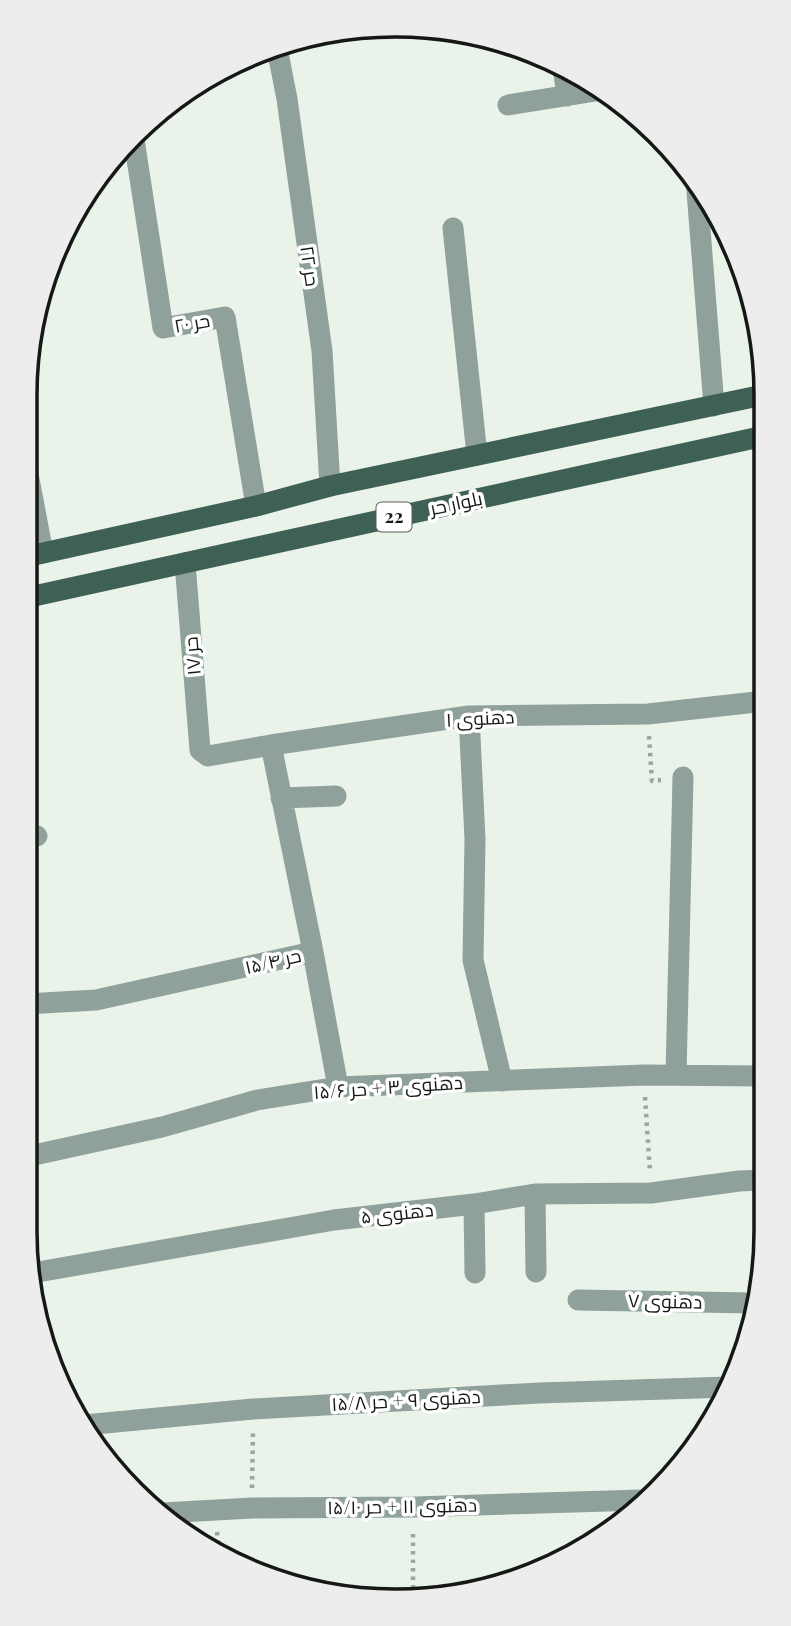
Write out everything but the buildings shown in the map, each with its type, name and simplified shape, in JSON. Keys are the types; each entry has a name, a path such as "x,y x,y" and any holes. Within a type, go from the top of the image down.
{"main road":[{"name":"22","path":"37,554 256,506 330,486 754,397"},
{"name":"بلوار حر","path":"37,595 754,438"}],"street":[{"name":"حر ۲۲","path":"279,56 322,351 330,486"},
{"path":"565,80 567,96"},
{"path":"508,105 587,92"},
{"name":"حر ۲۰","path":"135,149 163,328 225,317 256,506"},
{"path":"697,201 714,405"},
{"path":"453,229 477,455"},
{"name":"حر ۱۷","path":"185,563 200,750"},
{"name":"دهنوی ۱","path":"200,750 208,756 469,716 648,714 754,702"},
{"path":"469,716 475,839 473,960 502,1081"},
{"name":"حر ۱۵/۴","path":"37,1003 96,1000 313,952 271,745"},
{"path":"676,1075 683,777"},
{"path":"281,798 336,796"},
{"path":"313,952 338,1087"},
{"name":"دهنوی ۳ + حر ۱۵/۶","path":"37,1154 162,1126 257,1100 338,1087 644,1075 754,1076"},
{"name":"دهنوی ۵","path":"40,1272 334,1220 535,1194 651,1192 754,1180"},
{"path":"535,1194 536,1272"},
{"path":"474,1204 475,1273"},
{"name":"دهنوی ۷","path":"578,1300 746,1303"},
{"name":"دهنوی ۹ + حر ۱۵/۸","path":"93,1424 253,1409 539,1393 718,1387"},
{"name":"دهنوی ۱۱ + حر ۱۵/۱۰","path":"174,1512 252,1508 414,1507 632,1500"}],"path":[{"path":"648,714 652,781 683,777"},
{"path":"644,1075 651,1192"},
{"path":"252,1508 253,1409"},
{"path":"413,1588 414,1507"}]}
